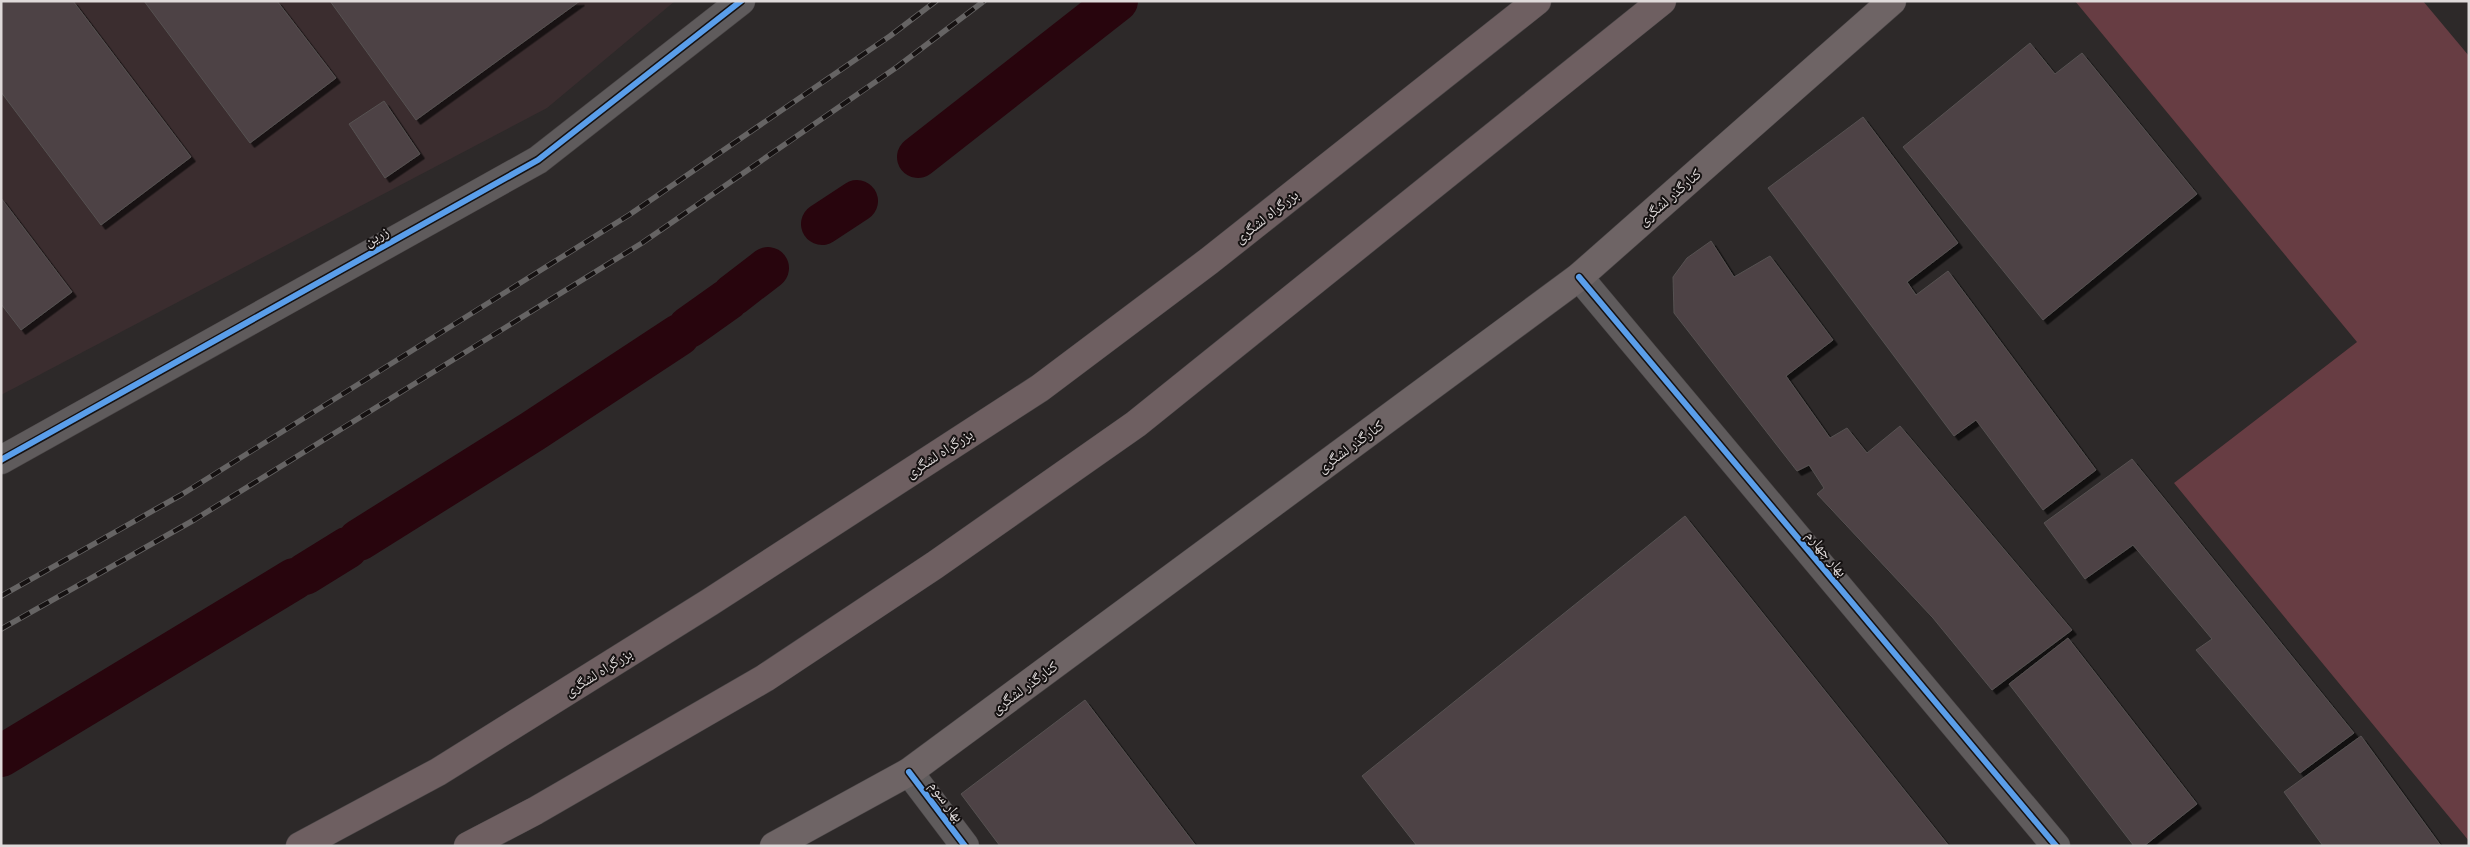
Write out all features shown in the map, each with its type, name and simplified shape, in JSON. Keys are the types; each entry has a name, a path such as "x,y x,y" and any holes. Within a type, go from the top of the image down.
{"highway":[{"name":"بزرگراه لشگری","path":"300,846 438,772 710,602 1040,388 1208,261 1537,1"},
{"path":"468,846 535,811 765,678 935,565 1136,424 1662,1"}],"main road":[{"name":"کنارگذر لشگری","path":"774,846 909,772 1579,277 1892,1"}],"street":[{"name":"زرین","path":"1,460 538,160 742,1"},
{"name":"بهار چهارم","path":"1579,277 2056,846"},
{"name":"بهار سوم","path":"909,772 965,846"}],"shaded area":[{"path":"1,1 675,1 547,108 1,395"},
{"path":"2075,1 2423,1 2469,56 2469,841 2174,483 2357,342"}],"building":[{"path":"1,1 73,1 191,157 101,225 1,92"},
{"path":"144,1 277,1 336,78 250,143"},
{"path":"330,1 580,1 416,120"},
{"path":"2030,43 2055,74 2082,53 2197,194 2043,320 1903,147"},
{"path":"384,101 420,154 385,178 349,124"},
{"path":"1863,117 1958,243 1907,282 1916,295 1948,271 2096,470 2043,510 1976,420 1954,436 1768,188"},
{"path":"1,198 72,292 21,330 1,304"},
{"path":"1711,241 1734,277 1770,256 1833,340 1786,376 1830,438 1847,428 1867,453 1900,426 2072,630 1992,690 1933,618 1817,494 1824,488 1809,465 1797,471 1674,313 1673,277 1687,258"},
{"path":"2132,459 2354,733 2300,773 2196,650 2212,639 2133,545 2085,579 2044,523"},
{"path":"1685,516 1949,846 1417,846 1362,776"},
{"path":"2068,638 2197,804 2144,846 2134,846 2009,684"},
{"path":"1085,700 1196,846 1000,846 961,794"},
{"path":"2361,736 2441,846 2323,846 2284,792"}],"waterway":[{"path":"918,157 1117,1"},
{"path":"822,224 857,201"},
{"path":"733,295 768,268"},
{"path":"689,327 727,300"},
{"path":"359,540 533,431 679,335"},
{"path":"305,574 347,548"},
{"path":"1,756 294,579"}],"railway":[{"path":"1,596 181,495 629,215 890,36 936,1"},
{"path":"1,629 194,520 642,243 897,67 984,1"}],"cycle path":[{"path":"1,460 538,160 741,1"},
{"path":"1579,277 2056,846"},
{"path":"909,772 965,846"}]}
